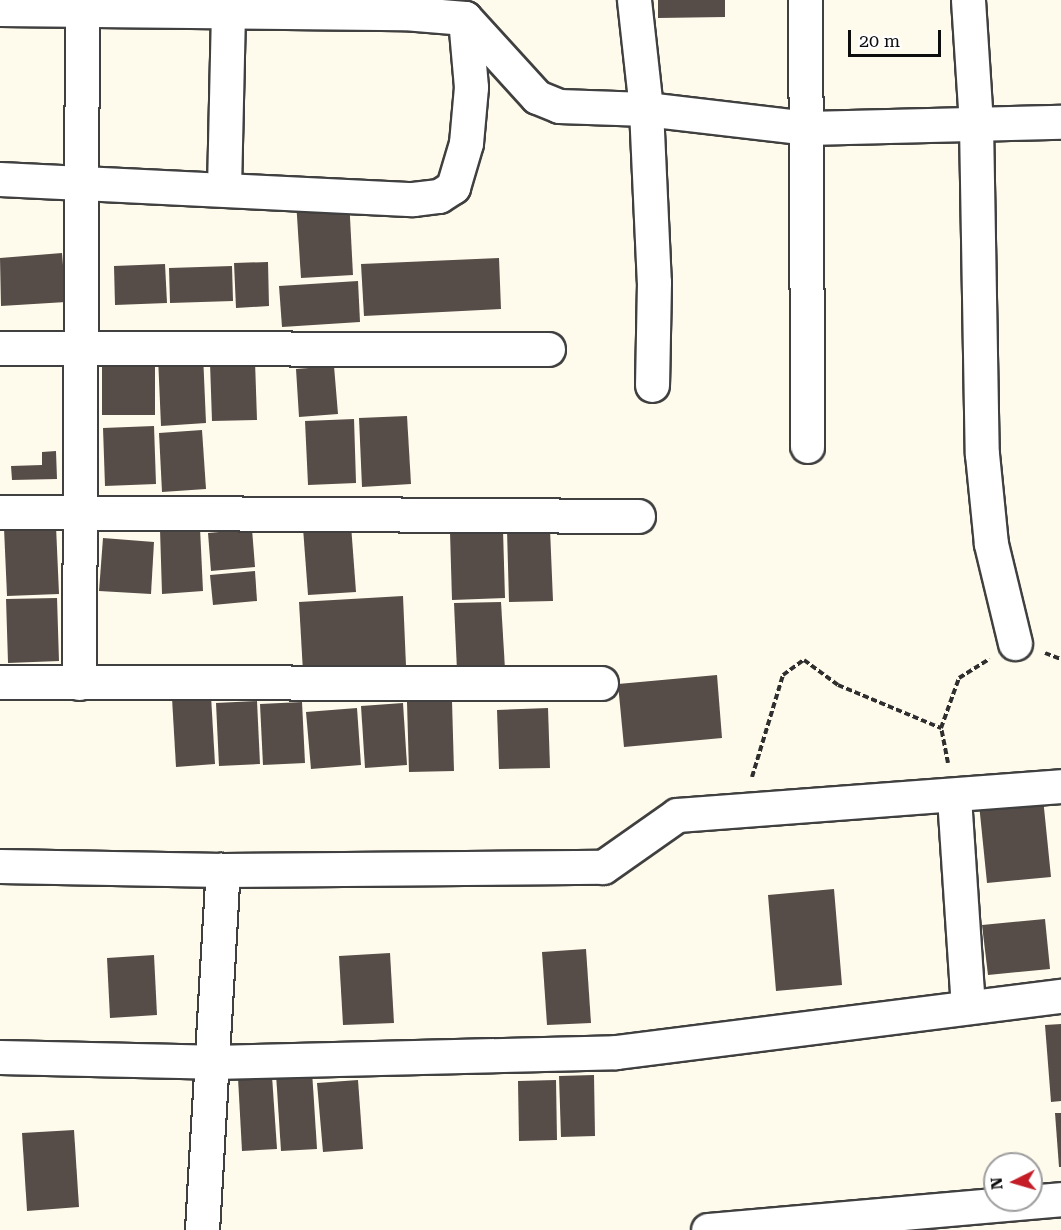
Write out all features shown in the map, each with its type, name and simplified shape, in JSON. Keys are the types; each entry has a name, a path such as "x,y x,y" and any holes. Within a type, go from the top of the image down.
{"street":[{"path":"634,0 646,109 654,282 652,386"},
{"path":"805,0 807,446"},
{"path":"968,0 976,124 982,454 992,544 1015,643"},
{"path":"0,9 82,6 228,12 404,13 465,18 508,69 537,97 559,106 646,109 807,128 1061,122"},
{"path":"79,683 82,6"},
{"path":"224,188 228,12"},
{"path":"0,179 82,180 413,199 439,195 453,187 466,143 471,87 465,18"},
{"path":"0,348 548,349"},
{"path":"0,512 638,516"},
{"path":"0,682 600,683"},
{"path":"0,866 223,870 603,867 678,815 954,797 1061,786"},
{"path":"954,797 968,1007"},
{"path":"202,1230 223,870"},
{"path":"0,1057 213,1062 616,1052 1061,996"},
{"path":"708,1230 1061,1199"}],"path":[{"path":"741,812 783,675 804,660 838,685 941,728"},
{"path":"954,797 941,728 959,678"}],"building":[{"path":"658,0 725,0 725,17 658,18"},
{"path":"349,198 353,275 301,278 296,201"},
{"path":"62,253 66,302 1,306 0,258"},
{"path":"499,258 501,309 364,316 361,264"},
{"path":"268,262 269,306 236,308 234,263"},
{"path":"165,264 167,303 115,305 114,266"},
{"path":"232,266 233,301 170,303 169,268"},
{"path":"358,281 360,322 282,327 279,286"},
{"path":"203,354 206,423 161,426 158,357"},
{"path":"102,355 155,355 155,415 102,415"},
{"path":"255,361 257,420 212,421 210,363"},
{"path":"334,366 338,414 299,417 296,369"},
{"path":"407,416 411,484 362,487 359,418"},
{"path":"354,419 356,483 308,485 305,421"},
{"path":"154,426 156,484 105,486 103,428"},
{"path":"202,430 206,489 162,492 159,433"},
{"path":"56,451 57,479 12,480 11,466 42,465 42,452"},
{"path":"351,525 356,592 308,595 303,528"},
{"path":"56,526 59,594 7,596 4,528"},
{"path":"200,528 203,591 162,594 160,530"},
{"path":"252,529 255,567 211,571 208,533"},
{"path":"550,529 553,601 509,602 507,530"},
{"path":"503,530 505,598 452,600 450,532"},
{"path":"103,538 154,542 151,594 99,591"},
{"path":"255,571 257,601 213,605 210,575"},
{"path":"403,596 406,666 303,672 299,602"},
{"path":"57,598 59,661 8,663 6,599"},
{"path":"501,602 505,669 457,671 454,603"},
{"path":"717,675 722,738 624,747 618,684"},
{"path":"211,696 215,764 176,767 172,698"},
{"path":"257,701 260,764 219,766 216,703"},
{"path":"452,701 454,771 409,772 407,702"},
{"path":"302,702 305,763 263,765 260,704"},
{"path":"403,703 407,765 365,768 361,706"},
{"path":"357,708 361,765 311,769 306,712"},
{"path":"548,708 550,768 499,769 497,710"},
{"path":"1043,798 1051,877 987,883 979,804"},
{"path":"834,889 842,985 776,991 768,895"},
{"path":"1045,919 1050,969 988,975 982,925"},
{"path":"586,949 591,1023 547,1025 542,952"},
{"path":"390,953 394,1023 343,1025 339,956"},
{"path":"154,955 157,1015 110,1018 107,958"},
{"path":"1061,1024 1061,1101 1051,1102 1045,1025"},
{"path":"312,1071 317,1149 281,1151 276,1074"},
{"path":"594,1075 595,1136 561,1137 559,1076"},
{"path":"272,1076 277,1149 242,1151 238,1078"},
{"path":"358,1080 363,1149 323,1152 317,1083"},
{"path":"556,1080 557,1140 519,1141 518,1081"},
{"path":"1055,1113 1061,1113 1061,1167 1059,1167"},
{"path":"74,1130 79,1207 27,1211 22,1133"}]}
